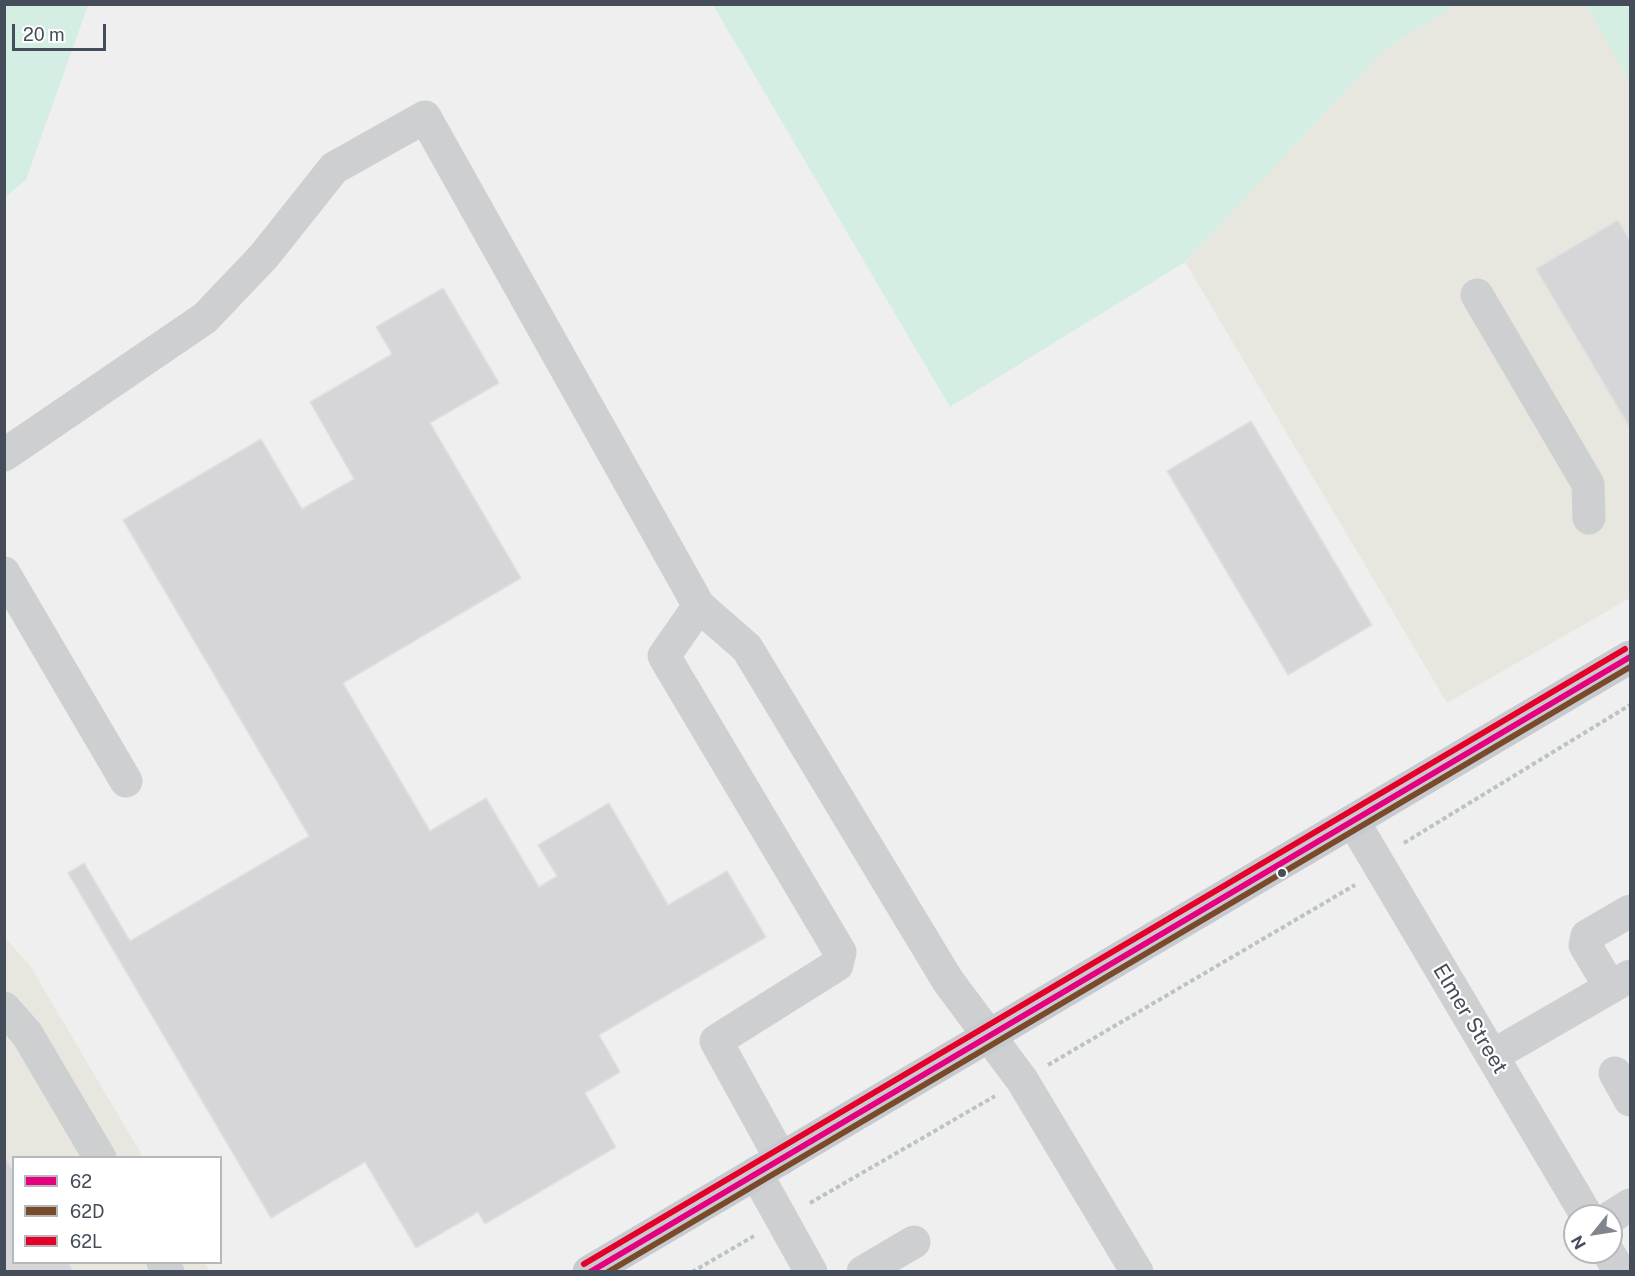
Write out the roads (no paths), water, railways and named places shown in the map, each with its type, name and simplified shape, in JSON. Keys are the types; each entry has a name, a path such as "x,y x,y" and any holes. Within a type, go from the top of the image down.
{"main road":[{"path":"589,1272 1630,657"}],"street":[{"path":"4,455 205,318 264,256 334,168 425,117 699,606 747,648 948,981 1022,1080 1137,1272"},
{"path":"1477,295 1588,484 1589,518"},
{"path":"4,573 126,782"},
{"path":"699,606 664,656 840,952 837,965 716,1041 768,1166 782,1220 811,1272"},
{"name":"Elmer Street","path":"1353,821 1580,1204"},
{"path":"1492,1056 1620,982 1585,945 1587,936 1630,911"},
{"path":"4,1008 27,1034 99,1156"},
{"path":"863,1272 914,1242"}]}
